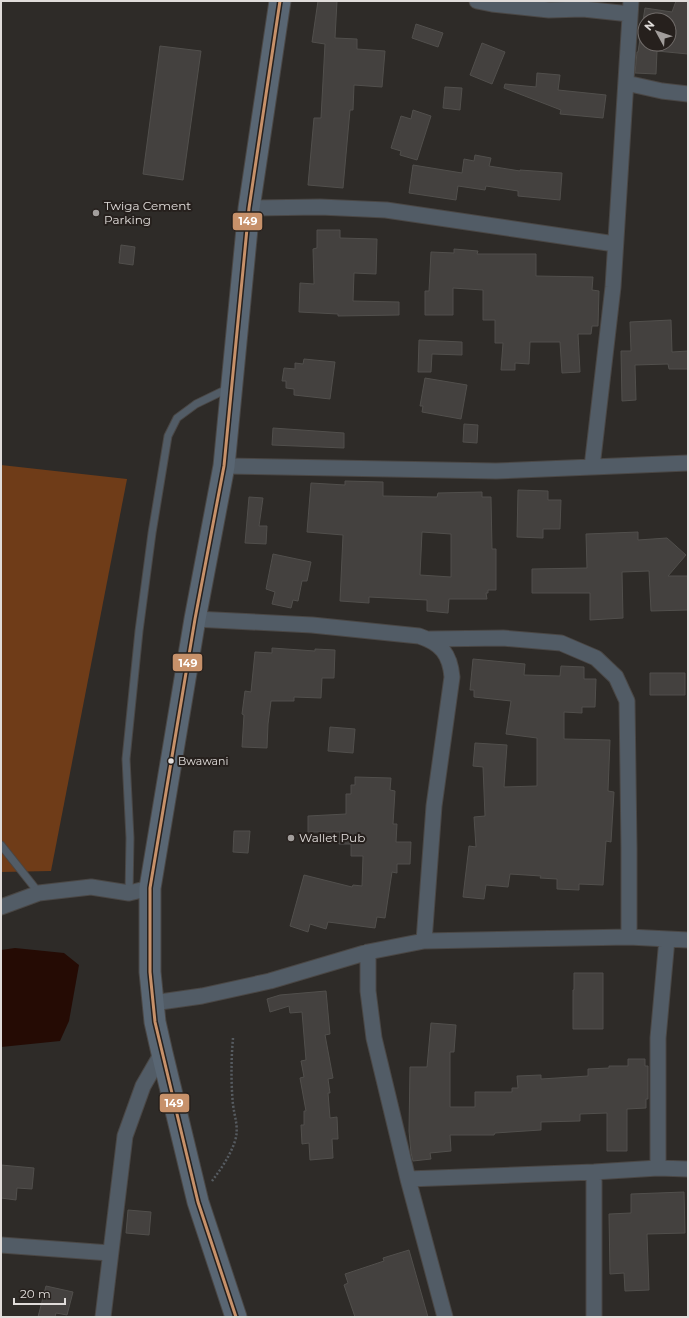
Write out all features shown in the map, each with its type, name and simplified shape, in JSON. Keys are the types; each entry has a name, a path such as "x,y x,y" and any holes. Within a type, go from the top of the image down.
{"main road":[{"path":"236,1317 198,1202 155,1022 150,972 150,888 194,619 224,466 250,208 280,1"}],"street":[{"path":"477,1 549,10 631,7 613,287 592,467"},
{"path":"626,83 662,91 688,94"},
{"path":"250,208 320,207 386,210 615,244"},
{"path":"224,466 488,470 688,463"},
{"path":"194,619 312,625 419,636 430,639 502,638 560,643 596,658 616,677 627,701 629,937"},
{"path":"424,941 434,806 452,677 451,666 446,655 439,646 430,639"},
{"path":"1,907 39,893 91,887 129,893 150,888"},
{"path":"154,1003 202,996 270,981 368,952 424,941 629,937 688,940"},
{"path":"658,1168 658,1038 667,939"},
{"path":"368,952 368,991 374,1038 408,1179 445,1317"},
{"path":"103,1317 125,1136 143,1086 162,1054"},
{"path":"408,1179 658,1168 688,1170"},
{"path":"594,1172 594,1317"},
{"path":"1,1244 110,1253"}],"lane":[{"path":"129,893 130,838 126,759 139,631 152,533 168,436 177,418 196,404 232,387"},
{"path":"1,845 39,893"}],"path":[{"path":"198,1202 231,1153 235,1140 237,1126 233,1107 231,1066 233,1038"}],"shaded area":[{"path":"1,465 127,479 51,871 1,872"},
{"path":"15,948 64,953 79,965 69,1021 60,1041 1,1047 1,950"}],"building":[{"path":"318,1 337,1 335,38 357,39 357,49 385,51 382,87 354,85 353,110 350,110 343,188 308,185 314,118 321,118 325,44 312,42"},
{"path":"676,1 688,1 688,54 667,52 677,52 677,12 672,12"},
{"path":"645,8 672,12 644,12"},
{"path":"416,24 443,33 438,47 412,38"},
{"path":"482,43 505,52 492,84 470,75"},
{"path":"160,46 201,51 183,180 143,174"},
{"path":"637,52 657,52 656,74 635,73"},
{"path":"537,73 560,75 558,90 606,95 603,118 560,114 561,110 504,88 505,84 536,87"},
{"path":"445,87 462,88 460,110 443,108"},
{"path":"413,110 431,116 417,160 400,155 401,151 391,148 401,116 411,119"},
{"path":"475,155 491,158 489,166 520,171 562,173 560,200 518,196 518,191 486,186 485,190 458,186 456,200 409,193 413,165 462,173 464,159 474,161"},
{"path":"317,230 340,230 340,238 377,239 376,274 354,273 353,301 399,302 399,315 338,316 338,314 299,312 300,283 314,284 313,249 317,248"},
{"path":"121,245 135,247 133,265 119,263"},
{"path":"454,249 478,251 477,254 536,254 536,276 593,277 592,290 599,291 598,326 592,326 591,334 578,334 580,372 562,373 560,342 530,342 529,364 515,363 515,370 501,370 503,343 495,343 495,320 483,320 483,290 453,288 453,315 425,315 425,291 429,291 431,252 454,253"},
{"path":"671,320 672,352 688,351 688,369 669,369 668,364 635,365 636,400 622,401 621,351 631,351 630,322"},
{"path":"419,340 462,342 462,355 432,354 431,372 418,372"},
{"path":"304,359 335,362 330,399 294,395 294,389 286,388 286,381 282,381 284,368 295,369 295,363 303,364"},
{"path":"425,378 467,385 461,419 422,412 423,406 420,406"},
{"path":"464,424 478,425 477,443 463,442"},
{"path":"273,428 344,433 344,448 272,445"},
{"path":"345,481 383,482 383,496 437,497 438,493 482,492 482,497 491,497 492,549 496,549 496,590 488,590 488,593 486,593 487,599 449,599 448,613 427,611 427,600 369,597 369,603 340,601 343,535 307,532 311,483 345,485","holes":["422,532 451,534 451,577 420,575"]},
{"path":"518,490 548,491 548,500 561,500 560,529 543,529 543,538 517,537"},
{"path":"249,497 263,498 259,526 267,526 266,544 245,543"},
{"path":"638,532 638,540 667,538 686,555 668,576 688,576 688,610 651,611 649,571 622,572 623,618 590,620 590,593 532,593 532,569 587,568 586,534"},
{"path":"273,554 311,562 307,581 302,581 298,601 293,600 291,608 272,604 275,592 266,589"},
{"path":"272,648 315,651 315,649 335,650 334,678 322,678 321,698 294,697 294,701 271,701 267,748 242,747 244,715 242,714 245,691 251,692 255,652 272,653"},
{"path":"473,659 525,664 524,675 560,676 561,666 584,667 584,679 596,679 595,707 582,707 582,713 564,712 564,739 610,740 608,791 614,792 611,842 606,841 603,885 579,884 579,890 557,889 557,879 540,878 541,876 510,874 508,887 486,885 484,899 463,897 469,846 476,847 474,817 485,816 483,767 473,766 475,743 507,745 504,787 537,786 537,738 506,734 511,701 474,697 474,690 470,690"},
{"path":"650,673 685,673 685,695 650,695"},
{"path":"330,727 355,729 353,753 328,751"},
{"path":"355,777 391,778 390,790 395,791 393,824 397,824 396,842 411,842 410,864 397,864 397,873 392,872 385,918 377,917 375,928 328,922 326,929 310,924 308,932 290,926 304,875 352,887 353,885 362,886 363,856 351,856 351,844 339,844 340,832 308,832 308,816 346,814 346,794 351,794 351,785 355,785"},
{"path":"234,831 250,831 248,853 233,852"},
{"path":"574,973 603,973 603,1029 573,1029"},
{"path":"326,991 330,1034 325,1035 333,1078 328,1079 330,1093 328,1093 330,1118 337,1117 338,1139 332,1139 333,1158 310,1160 309,1143 302,1144 301,1125 304,1125 304,1111 306,1111 300,1078 304,1077 301,1061 306,1060 302,1012 290,1013 289,1006 270,1012 267,999 280,995"},
{"path":"431,1023 456,1025 454,1052 450,1052 450,1107 475,1107 475,1092 512,1092 512,1088 518,1088 517,1076 541,1075 541,1079 588,1076 588,1069 609,1068 609,1066 628,1066 628,1059 645,1059 645,1066 648,1066 648,1099 646,1099 646,1108 627,1109 627,1151 607,1151 607,1113 580,1114 580,1121 541,1122 541,1130 495,1133 494,1135 450,1135 451,1151 430,1153 431,1159 413,1161 409,1131 410,1067 427,1067"},
{"path":"1,1165 34,1168 32,1189 17,1188 16,1200 1,1198"},
{"path":"684,1192 685,1233 647,1234 649,1290 625,1291 624,1273 610,1274 609,1214 631,1213 631,1194"},
{"path":"128,1210 151,1212 149,1235 126,1233"},
{"path":"409,1250 428,1317 355,1317 344,1285 348,1283 345,1274 384,1261 383,1258"},
{"path":"46,1286 73,1292 67,1315 56,1313 55,1317 38,1317"}],"transit line":[{"name":"149","path":"236,1317 198,1202 155,1022 150,972 150,888 195,619 224,466 249,208 280,1"}],"place":[{"name":"Twiga Cement Parking","path":"96,213"},
{"name":"Bwawani","path":"171,761"},
{"name":"Wallet Pub","path":"291,838"}]}
